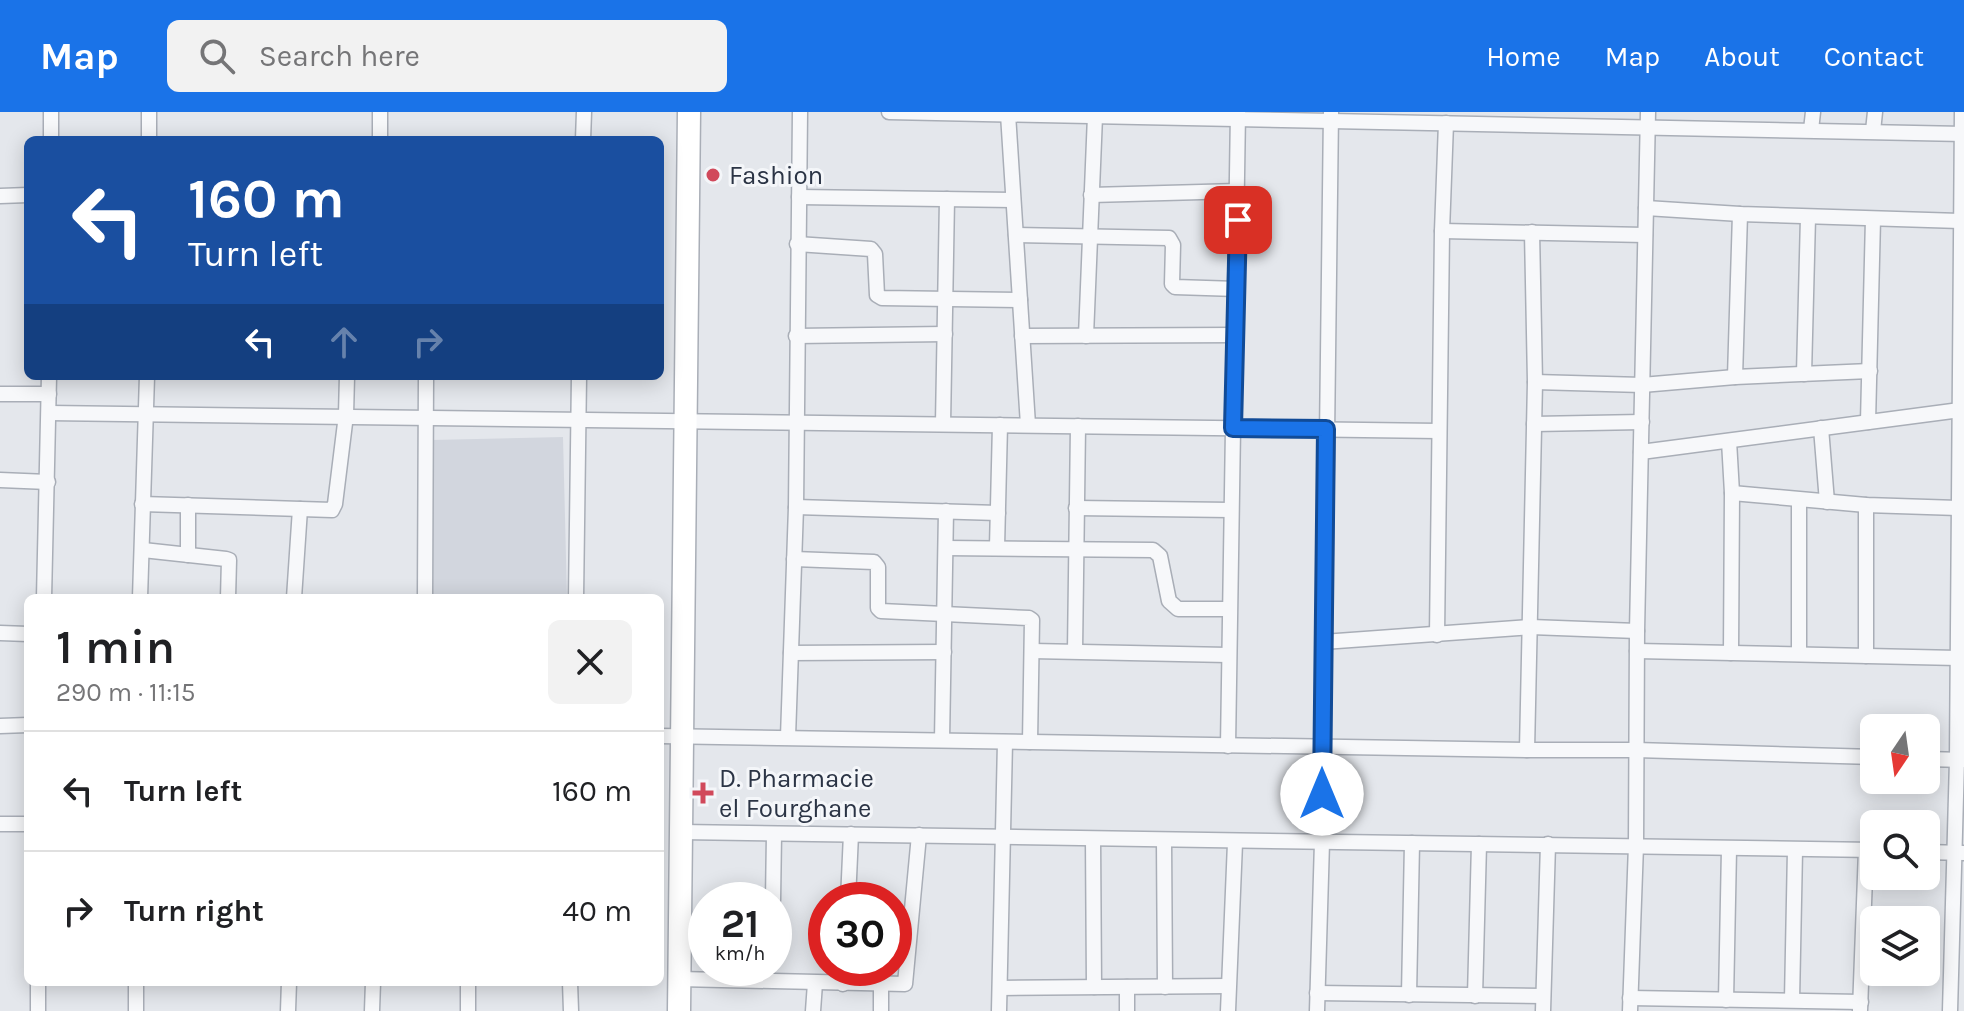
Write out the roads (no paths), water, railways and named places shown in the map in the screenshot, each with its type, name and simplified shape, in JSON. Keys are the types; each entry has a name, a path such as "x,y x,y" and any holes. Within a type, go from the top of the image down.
{"street":[{"path":"51,112 51,136"},
{"path":"149,112 149,136"},
{"path":"380,112 380,136"},
{"path":"583,136 584,112"},
{"path":"679,1011 681,832 671,736 686,420 689,112"},
{"path":"788,737 796,507 800,112"},
{"path":"889,112 1331,116 1446,123 1542,118 1648,120 1743,129 1962,134"},
{"path":"1743,129 1744,112"},
{"path":"1811,130 1813,112"},
{"path":"1873,131 1875,112"},
{"path":"1955,1008 1961,760 1958,508 1962,444 1962,112"},
{"path":"1008,114 1028,425"},
{"path":"1228,746 1238,115"},
{"path":"1086,336 1095,116"},
{"path":"1317,1011 1331,116"},
{"path":"1648,120 1637,631 1636,845 1630,1005 1726,1000 1760,1006 1792,1000 1860,1006 1867,890"},
{"path":"1437,635 1446,123"},
{"path":"1091,195 1238,191"},
{"path":"0,196 24,195"},
{"path":"799,197 1013,200"},
{"path":"943,424 947,199"},
{"path":"1646,208 1960,221"},
{"path":"1735,377 1740,214"},
{"path":"1804,374 1808,217"},
{"path":"1868,422 1873,219"},
{"path":"1442,231 1645,235"},
{"path":"1527,750 1535,382 1532,232"},
{"path":"1016,235 1169,238 1173,245 1172,284 1175,287 1237,289"},
{"path":"797,244 871,249 875,254 879,297 1020,300"},
{"path":"796,336 945,334"},
{"path":"1022,336 1236,335"},
{"path":"1535,382 1642,385 1870,371"},
{"path":"44,594 49,380"},
{"path":"140,594 147,380"},
{"path":"142,504 332,510 346,415 347,380"},
{"path":"425,594 426,380"},
{"path":"576,594 579,380"},
{"path":"0,394 49,394"},
{"path":"1641,452 1960,410"},
{"path":"49,413 1439,431"},
{"path":"1534,424 1642,422"},
{"path":"997,547 1000,425"},
{"path":"1075,651 1078,426"},
{"path":"1821,428 1827,502"},
{"path":"1729,441 1732,493 1731,653"},
{"path":"0,480 48,482"},
{"path":"1732,493 1866,505 1958,508"},
{"path":"1799,500 1799,654"},
{"path":"188,505 188,555"},
{"path":"1866,505 1866,656"},
{"path":"796,507 998,513"},
{"path":"1076,508 1231,510"},
{"path":"294,594 300,509"},
{"path":"942,740 946,511"},
{"path":"946,548 1076,548 1157,552 1169,601 1173,606 1178,609 1229,609"},
{"path":"143,550 228,559 228,594"},
{"path":"794,559 874,562 878,567 879,610 1032,620 1030,742"},
{"path":"1323,642 1531,627 1637,631"},
{"path":"0,633 24,634"},
{"path":"1032,651 1228,655"},
{"path":"1637,651 1958,658"},
{"path":"791,653 944,652"},
{"path":"0,726 24,725"},
{"path":"671,736 1636,750 1860,757"},
{"path":"999,1011 1005,742"},
{"path":"1940,759 1961,760"},
{"path":"0,824 24,824"},
{"path":"681,832 1235,843 1548,844 1860,850"},
{"path":"773,882 774,834"},
{"path":"849,882 851,834"},
{"path":"912,914 919,835"},
{"path":"1093,839 1094,987"},
{"path":"1164,841 1165,987"},
{"path":"1228,1011 1235,843"},
{"path":"1409,995 1412,843"},
{"path":"1475,996 1479,844"},
{"path":"1317,993 1475,996 1510,1003 1543,1004 1548,844"},
{"path":"1726,1000 1729,849"},
{"path":"1792,1000 1795,850"},
{"path":"679,979 688,979"},
{"path":"38,986 38,1011"},
{"path":"136,986 136,1011"},
{"path":"288,1011 289,986"},
{"path":"372,1011 373,986"},
{"path":"468,986 468,1011"},
{"path":"570,986 571,1011"},
{"path":"813,1011 815,986"},
{"path":"881,986 881,1011"},
{"path":"1000,988 1228,986"},
{"path":"1127,987 1127,1011"},
{"path":"1447,995 1447,1011"}],"place":[{"name":"Fashion","path":"713,175"},
{"name":"D. Pharmacie el Fourghane","path":"703,793"}]}
